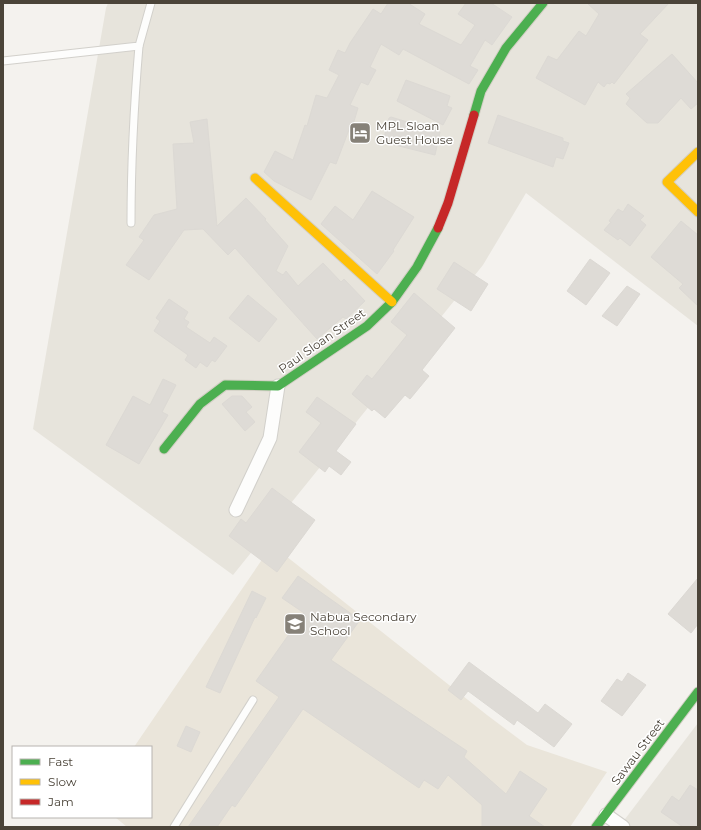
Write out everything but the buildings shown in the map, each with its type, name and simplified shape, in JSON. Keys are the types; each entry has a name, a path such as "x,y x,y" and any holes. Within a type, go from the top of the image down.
{"street":[{"name":"Paul Sloan Street","path":"164,449 200,404 225,385 278,386 366,326 392,302 417,267 436,235 448,203 481,91 506,48 543,3"},
{"path":"698,152 667,182 698,212"},
{"path":"255,178 392,302"},
{"path":"236,510 270,438 278,386"},
{"name":"Sawau Street","path":"596,827 698,692"},
{"path":"606,815 623,827"}],"lane":[{"path":"131,223 134,100 139,46 151,3"},
{"path":"3,61 139,46"},
{"path":"174,827 253,700"}],"shaded area":[{"path":"108,3 698,3 698,326 526,193 483,265 233,575 33,429"},
{"name":"Nabua Secondary School","path":"272,545 527,745 607,772 570,827 127,827 116,818 152,818 152,746 135,746"},
{"path":"698,723 698,827 619,827"}],"traffic: fast":[{"path":"474,115 481,91 506,48 543,3"},
{"path":"164,449 200,404 225,385 278,386 367,326 392,302 417,267 438,228"},
{"path":"596,827 698,692"}],"traffic: slow":[{"path":"698,152 667,182 698,212"},
{"path":"255,178 392,302"}],"traffic: jam":[{"path":"438,228 448,203 474,115"}],"place":[{"name":"MPL Sloan Guest House","path":"360,133"},
{"name":"Nabua Secondary School","path":"295,624"}]}
